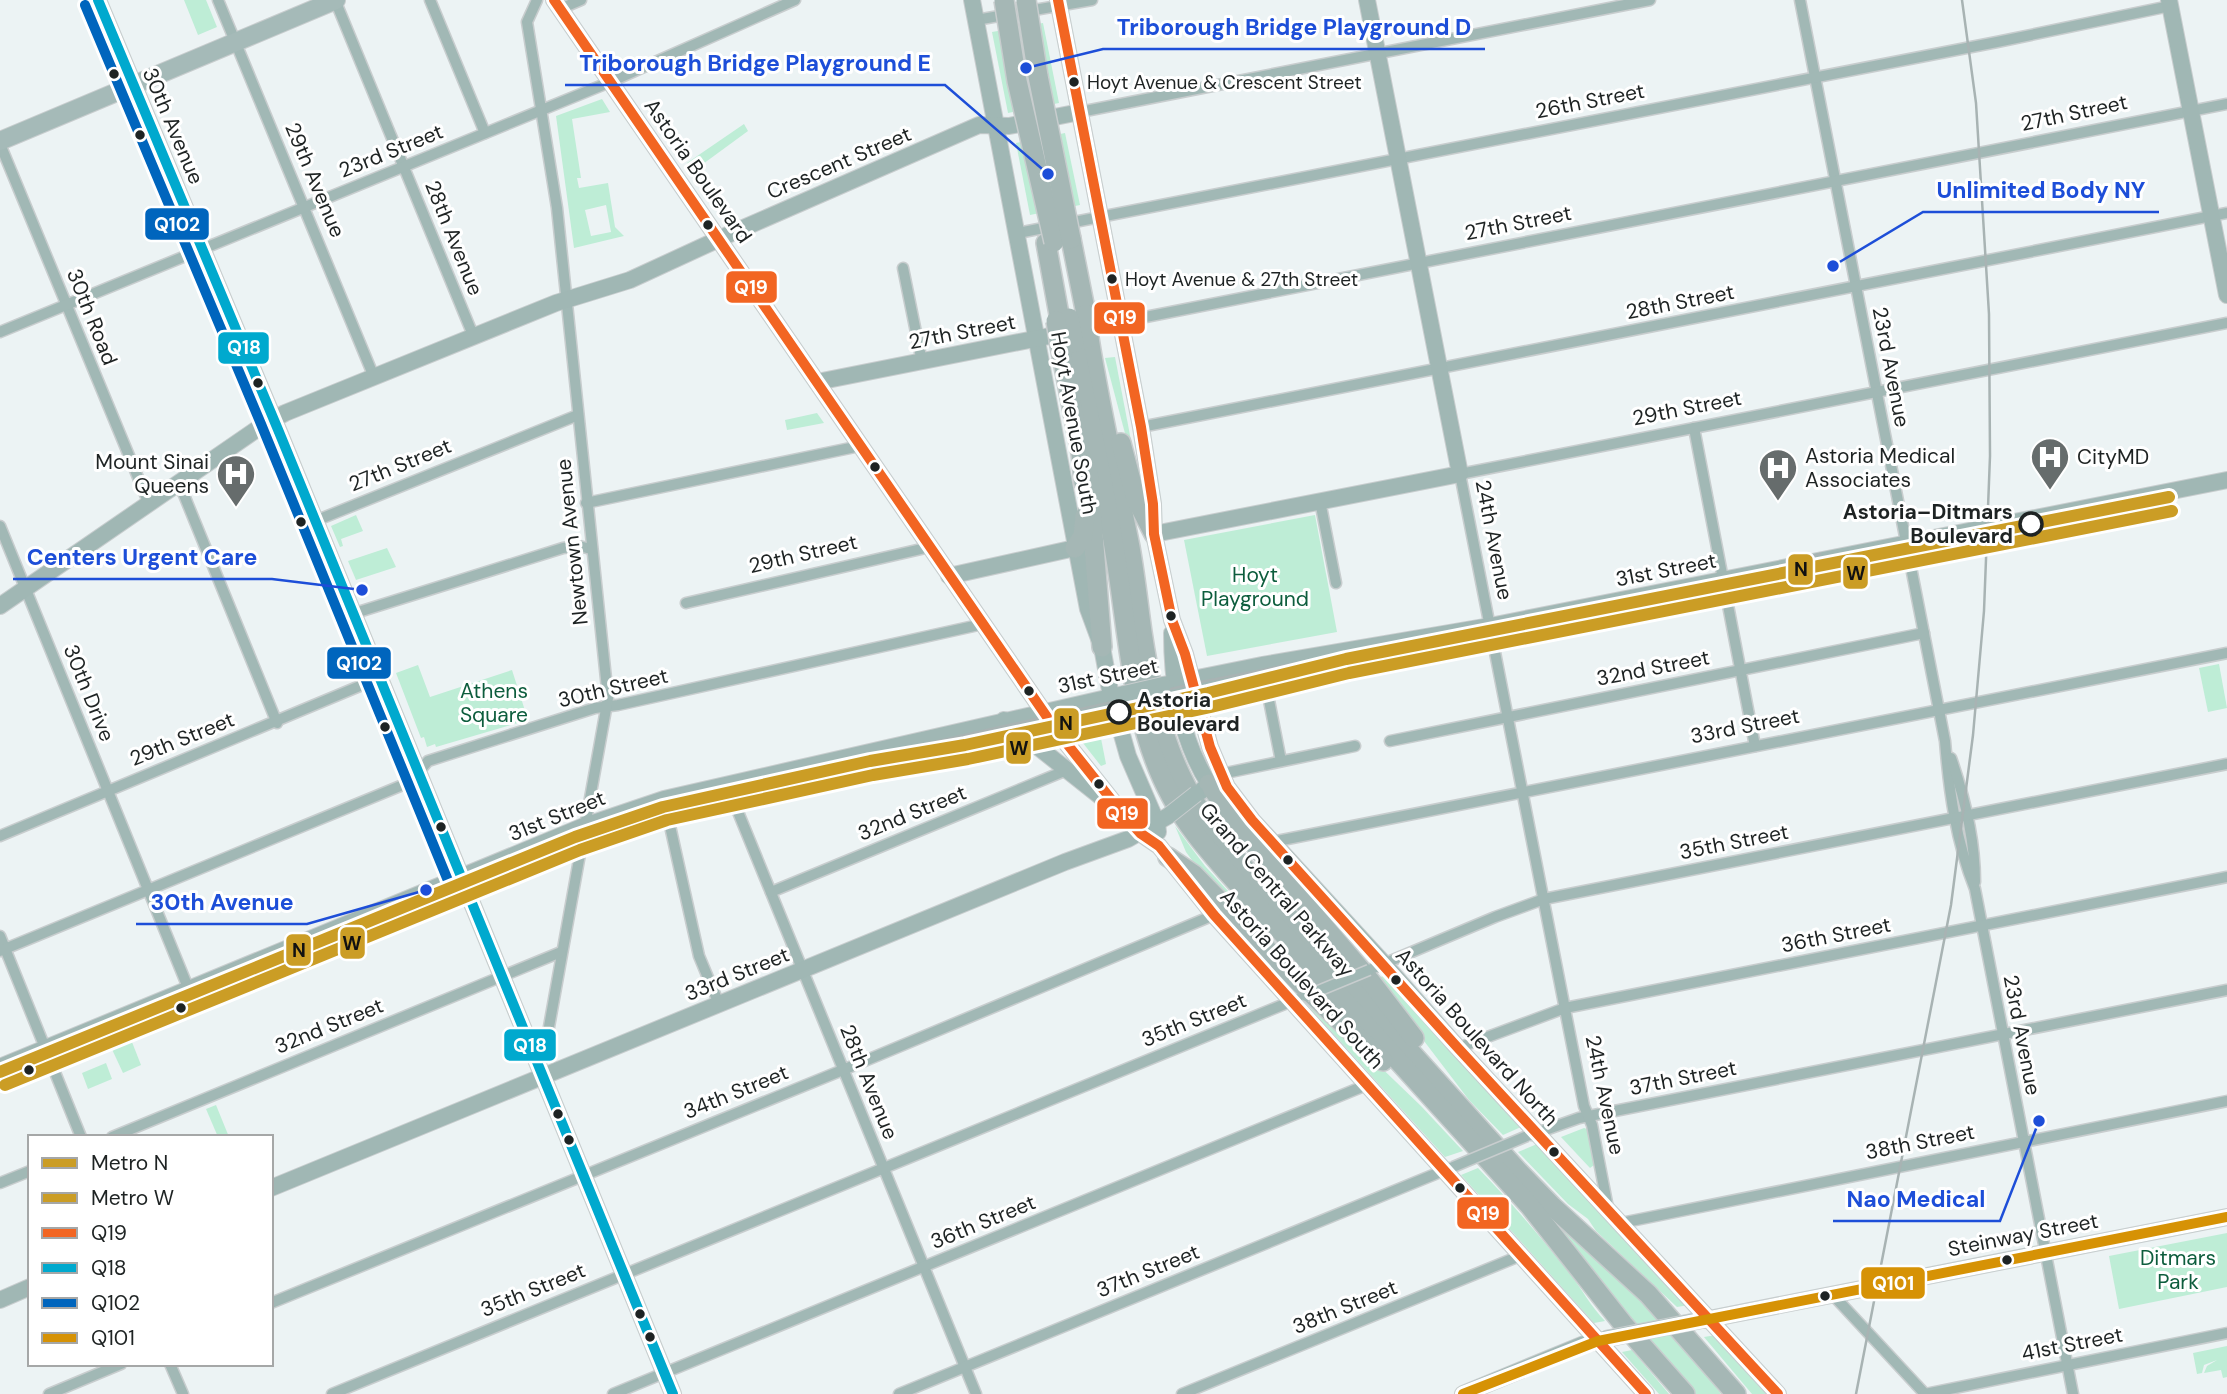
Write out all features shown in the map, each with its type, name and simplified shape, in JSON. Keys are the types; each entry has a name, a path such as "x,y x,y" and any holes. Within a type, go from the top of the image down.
{"highway":[{"path":"1004,0 1017,81 1039,177 1038,230 1053,242"},
{"path":"1026,0 1038,76 1053,242"},
{"name":"Grand Central Parkway","path":"1039,177 1068,318 1130,550 1148,667 1165,737 1180,777 1205,819 1224,844 1485,1135 1552,1206 1648,1294 1736,1394"},
{"path":"1076,342 1136,499 1154,534"},
{"path":"1075,548 1084,530 1085,486 1080,444 1076,342"},
{"path":"1076,342 1102,647"},
{"name":"Grand Central Parkway","path":"1076,342 1115,551 1131,664 1146,733 1167,789 1187,822 1215,859 1540,1218 1616,1316 1685,1394"},
{"path":"1209,784 1240,826 1371,982 1485,1135"},
{"path":"1164,852 1193,874 1308,991 1463,1133"}],"main road":[{"name":"30th Avenue","path":"98,0 274,419 673,1394"},
{"path":"0,142 335,0"},
{"name":"Hoyt Avenue South","path":"972,0 1088,609 1117,695 1131,765 1163,820 1164,852"},
{"name":"24th Avenue","path":"1367,0 1460,474"},
{"name":"Astoria Boulevard North","path":"1058,3 1141,427 1153,504 1154,534 1172,620 1180,711 1196,762 1209,784 1227,787 1376,967 1458,1048 1532,1135 1609,1210 1706,1319 1778,1394"},
{"path":"2169,3 2190,111 2219,215 2227,295"},
{"name":"Astoria Boulevard","path":"557,5 949,576"},
{"name":"Crescent Street","path":"0,606 274,419 473,335 566,299 629,280 979,125 1009,126 1080,112"},
{"name":"27th Street","path":"817,382 1121,322"},
{"name":"29th Street","path":"1154,534 1460,474"},
{"name":"31st Street","path":"0,1068 584,826 664,799 1177,682 1490,626 2227,480"},
{"path":"949,576 1075,548"},
{"name":"Astoria Boulevard South","path":"949,576 1056,730 1122,813 1140,833 1164,852 1214,915 1299,998 1369,1084 1602,1340 1646,1394"},
{"path":"1004,720 1122,813"},
{"name":"33rd Street","path":"273,1187 1140,833 1163,820 1209,784"},
{"name":"Steinway Street","path":"1463,1394 1602,1340 2227,1216"},
{"path":"0,1300 28,1288"}],"street":[{"name":"29th Avenue","path":"218,0 374,376"},
{"name":"28th Avenue","path":"335,0 473,335"},
{"path":"430,0 485,133"},
{"name":"Newtown Avenue","path":"530,1046 547,1038 608,698 557,208 527,22 537,0"},
{"path":"557,5 580,0"},
{"name":"23rd Street","path":"0,332 610,82 795,0"},
{"path":"976,20 1058,3 1092,0"},
{"name":"Crescent Street","path":"1080,112 1650,0"},
{"name":"23rd Avenue","path":"1800,0 1945,741 1958,778 1962,817 1975,862 1975,889 2073,1394"},
{"name":"26th Street","path":"1018,233 1815,76 2169,3"},
{"name":"27th Street","path":"1121,322 2227,104"},
{"name":"30th Road","path":"0,142 149,504"},
{"name":"28th Street","path":"1141,427 2219,215"},
{"path":"903,268 922,362"},
{"name":"29th Street","path":"1460,474 2227,323"},
{"name":"27th Street","path":"315,521 578,415"},
{"path":"1694,428 1755,746"},
{"path":"586,503 860,446"},
{"name":"24th Avenue","path":"1460,474 1565,1008 1609,1210"},
{"path":"178,485 200,532 276,723"},
{"path":"1320,502 1336,583"},
{"name":"30th Drive","path":"0,526 189,990"},
{"path":"352,614 563,548 579,546 591,549"},
{"name":"29th Street","path":"686,603 930,547"},
{"name":"30th Street","path":"3,950 410,782 428,761 595,708 606,708 983,624"},
{"name":"32nd Street","path":"1390,741 1924,633"},
{"name":"33rd Street","path":"1272,842 2227,653"},
{"path":"1262,665 1281,761"},
{"name":"29th Street","path":"0,836 379,678"},
{"path":"1209,784 1281,761 1355,746"},
{"name":"35th Street","path":"332,1394 1486,920 1544,899 2227,764"},
{"name":"32nd Street","path":"771,892 1067,770"},
{"name":"28th Avenue","path":"727,785 976,1394"},
{"path":"664,799 699,956 719,1004"},
{"name":"36th Street","path":"1458,1048 1565,1008 2227,877"},
{"name":"34th Street","path":"273,1302 1214,915"},
{"path":"0,936 3,950 81,1135"},
{"name":"32nd Street","path":"117,1135 561,952"},
{"name":"37th Street","path":"899,1394 1532,1135 1588,1116 2227,990"},
{"name":"36th Street","path":"612,1394 1369,1084"},
{"name":"38th Street","path":"1621,1223 2227,1101"},
{"path":"0,1183 28,1172"},
{"name":"38th Street","path":"1182,1394 1522,1255"},
{"path":"1833,1294 1925,1394"},
{"name":"41st Street","path":"1925,1394 2227,1333"},
{"path":"49,1394 116,1366"},
{"path":"171,1366 183,1394"}],"green space":[{"path":"184,0 206,0 217,27 198,35"},
{"path":"1043,23 1059,103 1008,113 992,32"},
{"path":"602,99 610,112 572,119 581,178 577,178 579,188 608,183 615,227 624,236 574,248 556,116","holes":["606,205 611,232 591,236 585,210"]},
{"path":"744,124 748,131 692,172 687,163"},
{"path":"1065,133 1080,205 1030,215 1016,143"},
{"path":"1115,357 1134,456 1131,456 1105,358"},
{"path":"817,413 824,423 787,430 785,420"},
{"path":"356,515 363,531 341,539 343,546 340,547 331,526"},
{"name":"Hoyt Playground","path":"1315,515 1337,632 1207,656 1184,540"},
{"path":"387,548 396,567 356,580 348,561"},
{"path":"2219,664 2227,708 2208,712 2199,668"},
{"name":"Athens Square","path":"418,665 430,697 512,670 528,720 436,747 435,744 427,747 396,673"},
{"path":"1098,723 1106,764 1101,766 1072,729"},
{"path":"1175,826 1205,866 1312,982 1202,874 1186,852"},
{"path":"1384,976 1521,1127 1503,1135 1469,1100 1376,978"},
{"path":"1314,1003 1421,1106 1463,1151 1445,1157 1308,1006"},
{"path":"130,1037 141,1065 123,1073 110,1045"},
{"path":"106,1063 112,1079 88,1089 82,1073"},
{"path":"216,1105 228,1135 217,1135 206,1109"},
{"path":"1587,1129 1594,1165 1590,1168 1561,1137"},
{"path":"1537,1144 1689,1305 1677,1307 1596,1231 1588,1219 1568,1204 1518,1152"},
{"path":"1478,1168 1548,1247 1605,1321 1594,1323 1461,1175"},
{"path":"1539,1204 1625,1283 1687,1349 1721,1394 1692,1394 1651,1350"},
{"name":"Ditmars Park","path":"2227,1233 2227,1287 2119,1309 2109,1256"},
{"path":"1716,1335 1770,1394 1752,1394 1704,1337"},
{"path":"2227,1346 2227,1377 2223,1378 2221,1370 2204,1373 2207,1366 2217,1360 2204,1365 2202,1373 2197,1374 2193,1353"},
{"path":"1632,1350 1669,1394 1659,1394 1622,1352"}],"railway":[{"path":"1856,1394 1951,905 1973,735 1984,611 1990,456 1989,314 1976,103 1962,0"},
{"path":"0,1066 580,830 661,803 1206,681 1762,571 1820,554"}],"metro line":[{"name":"N","path":"0,1072 575,837 663,807 870,761 965,745 1208,693 1346,659 2169,497"},
{"name":"W","path":"5,1085 580,850 667,820 873,775 968,759 1211,707 1349,673 2172,511"}],"transit line":[{"name":"Q18","path":"98,0 279,432 673,1394"},
{"name":"Q19","path":"554,0 1056,730 1122,813 1140,833 1159,846 1214,915 1646,1394"},
{"name":"Q19","path":"1058,0 1141,427 1153,504 1154,534 1172,620 1185,654 1210,747 1227,787 1252,820 1458,1048 1778,1394"},
{"name":"Q102","path":"85,5 261,424 449,883"},
{"name":"Q102","path":"5,1080 467,891"},
{"name":"Q101","path":"1463,1394 1598,1341 2227,1217"}],"place":[{"name":"Triborough Bridge Playground D","path":"1026,68"},
{"name":"Hoyt Avenue & Crescent Street","path":"1074,82"},
{"name":"Triborough Bridge Playground E","path":"1048,174"},
{"name":"Unlimited Body NY","path":"1833,266"},
{"name":"Hoyt Avenue & 27th Street","path":"1112,279"},
{"name":"CityMD","path":"2050,491"},
{"name":"Astoria Medical Associates","path":"1778,502"},
{"name":"Mount Sinai Queens","path":"236,508"},
{"name":"Astoria–Ditmars Boulevard","path":"2031,524"},
{"name":"Centers Urgent Care","path":"362,590"},
{"name":"Astoria Boulevard","path":"1119,712"},
{"name":"30th Avenue","path":"426,890"},
{"name":"Nao Medical","path":"2039,1121"}]}
